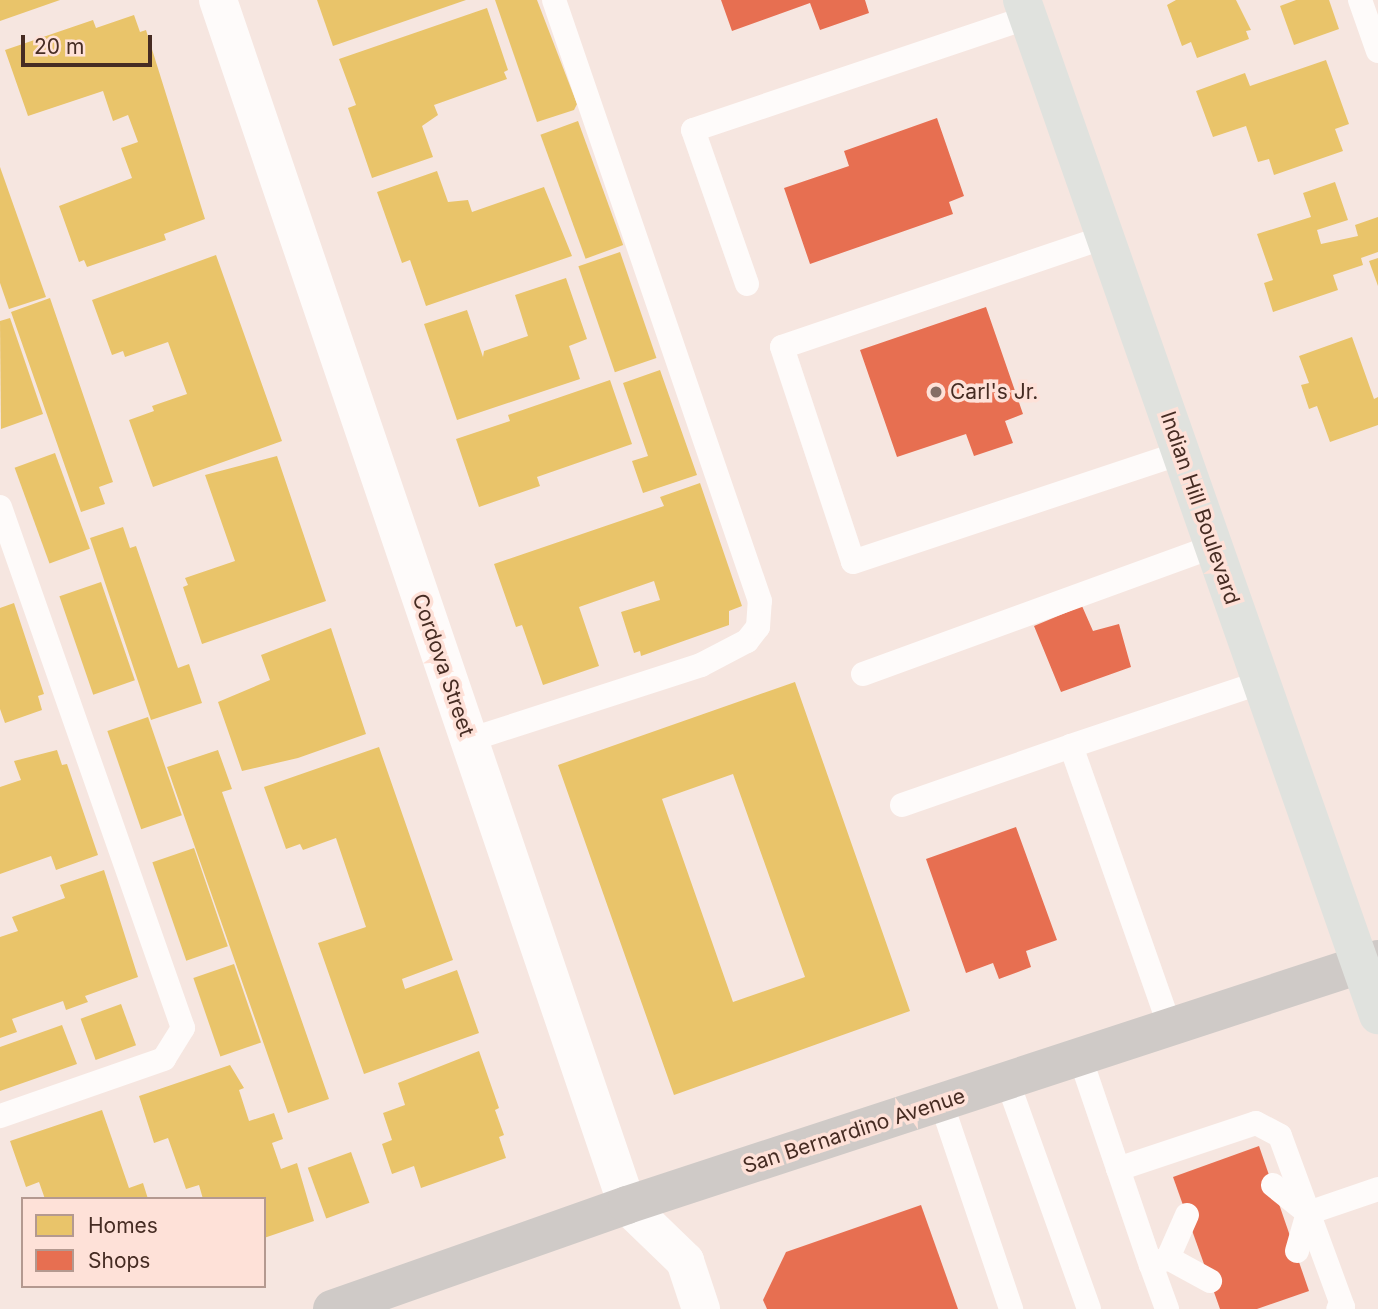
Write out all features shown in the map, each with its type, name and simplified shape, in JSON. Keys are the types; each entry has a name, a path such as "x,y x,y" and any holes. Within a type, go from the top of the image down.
{"main road":[{"name":"Indian Hill Boulevard","path":"1025,8 1262,682 1369,962 1378,1015"},
{"name":"San Bernardino Avenue","path":"332,1309 627,1205 1369,962"}],"street":[{"name":"Cordova Street","path":"218,0 627,1205 685,1261 701,1309"}],"lane":[{"path":"469,740 701,665 747,641 758,627 760,601 554,0"},
{"path":"1360,0 1378,51"},
{"path":"747,284 693,130 1025,8"},
{"path":"1105,237 966,282 782,347 853,562 1181,453"},
{"path":"0,508 183,1028 164,1059 0,1116"},
{"path":"863,674 1214,546"},
{"path":"902,805 1262,682"},
{"path":"1072,746 1170,1027"},
{"path":"1080,1057 1118,1169 1159,1262 1167,1309"},
{"path":"1007,1080 1089,1309"},
{"path":"940,1102 1011,1309"},
{"path":"1118,1169 1256,1123 1280,1136 1342,1307 1338,1309"},
{"path":"1273,1185 1308,1213"},
{"path":"1308,1213 1378,1189"},
{"path":"1297,1251 1308,1213"},
{"path":"1159,1262 1187,1215"},
{"path":"1159,1262 1210,1281"}],"building: Homes":[{"path":"0,0 60,0 0,21"},
{"path":"317,0 466,0 333,46"},
{"path":"495,0 537,0 577,104 574,110 537,122"},
{"path":"1176,0 1236,0 1251,30 1246,31 1249,39 1197,58 1191,42 1182,46 1167,5"},
{"path":"1296,0 1329,0 1339,29 1294,45 1280,6"},
{"path":"487,8 508,70 504,72 507,79 434,105 438,115 422,126 433,157 372,178 348,108 356,105 339,59"},
{"path":"134,15 140,32 146,30 205,219 164,234 166,240 87,267 84,260 79,262 59,206 132,178 121,148 138,142 128,115 113,121 103,91 28,116 5,50 93,20 96,28"},
{"path":"1326,60 1349,124 1335,129 1343,151 1274,175 1269,159 1258,162 1246,126 1213,137 1196,91 1245,73 1250,86"},
{"path":"578,121 623,245 586,259 540,135"},
{"path":"0,167 46,297 9,309 0,283"},
{"path":"437,171 448,202 468,200 472,212 544,187 572,256 426,306 410,260 402,263 377,192"},
{"path":"1335,182 1348,220 1317,230 1321,244 1358,236 1355,225 1378,217 1378,252 1361,258 1363,265 1333,275 1338,290 1273,312 1264,283 1273,280 1257,234 1311,217 1303,193"},
{"path":"620,252 656,358 615,372 578,266"},
{"path":"216,255 282,441 153,487 129,420 154,411 152,406 187,394 168,342 125,357 123,351 112,355 92,300"},
{"path":"1378,258 1378,286 1369,261"},
{"path":"566,278 587,339 569,346 580,379 457,420 424,324 467,310 483,357 484,351 528,336 515,295"},
{"path":"50,298 113,482 99,487 105,504 81,512 11,312"},
{"path":"10,318 43,414 1,429 0,321"},
{"path":"1352,337 1374,399 1378,397 1378,425 1330,442 1317,406 1309,409 1301,385 1309,383 1299,356"},
{"path":"660,370 697,475 643,493 632,461 648,456 623,383"},
{"path":"610,380 632,444 537,477 540,486 479,507 456,439 510,421 508,415"},
{"path":"55,453 90,549 49,564 15,468"},
{"path":"277,456 326,601 202,644 183,587 188,585 185,578 235,561 205,475"},
{"path":"700,483 742,606 729,611 729,625 641,656 640,651 634,653 621,612 660,600 654,581 579,607 599,666 543,685 522,625 516,627 494,564 664,506 660,497"},
{"path":"123,527 130,548 136,546 178,668 189,664 202,703 151,720 90,538"},
{"path":"101,582 135,680 93,695 59,596"},
{"path":"14,603 44,694 38,696 42,710 5,723 0,709 0,608"},
{"path":"331,628 366,734 298,758 242,771 218,702 270,680 261,655"},
{"path":"795,682 910,1011 674,1095 558,765","holes":["733,774 805,977 733,1002 662,799"]},
{"path":"148,717 182,815 141,829 107,731"},
{"path":"379,747 453,960 402,979 405,989 457,970 479,1033 364,1074 318,943 366,927 336,838 303,850 300,844 286,849 264,787"},
{"path":"57,750 62,765 67,764 98,855 56,870 51,856 0,874 0,787 21,780 14,761"},
{"path":"218,750 232,789 222,792 329,1099 288,1113 167,767"},
{"path":"194,848 228,946 186,961 152,862"},
{"path":"104,870 138,977 85,996 88,1002 66,1010 63,1001 12,1019 17,1032 0,1038 0,937 18,931 12,917 65,898 60,885"},
{"path":"234,964 261,1042 220,1056 193,978"},
{"path":"121,1004 136,1045 96,1060 81,1019"},
{"path":"62,1025 77,1064 0,1091 0,1047"},
{"path":"479,1051 499,1108 495,1110 504,1135 499,1137 506,1158 421,1188 414,1166 392,1174 382,1144 392,1140 383,1113 405,1105 398,1083"},
{"path":"230,1065 244,1088 239,1090 249,1121 274,1113 283,1139 272,1143 281,1169 297,1163 314,1221 266,1237 266,1197 202,1197 199,1185 186,1189 168,1138 154,1143 139,1096"},
{"path":"102,1110 129,1188 143,1183 147,1197 44,1197 39,1182 26,1187 10,1141"},
{"path":"351,1152 369,1203 326,1218 308,1168"}],"building: Shops":[{"path":"721,0 865,0 869,13 820,30 810,3 732,31"},
{"path":"937,118 964,196 949,202 953,214 810,264 784,188 849,166 844,151"},
{"path":"986,307 1023,414 1005,421 1013,443 974,456 966,434 897,457 860,350"},
{"path":"1082,606 1093,631 1119,624 1131,667 1061,692 1034,626"},
{"path":"1016,827 1057,940 1026,951 1031,967 999,979 993,963 966,973 926,859"},
{"path":"1259,1146 1309,1291 1257,1309 1220,1309 1173,1177"},
{"path":"921,1205 958,1309 767,1309 763,1300 786,1252"}],"place":[{"name":"Carl's Jr.","path":"936,392"}]}
